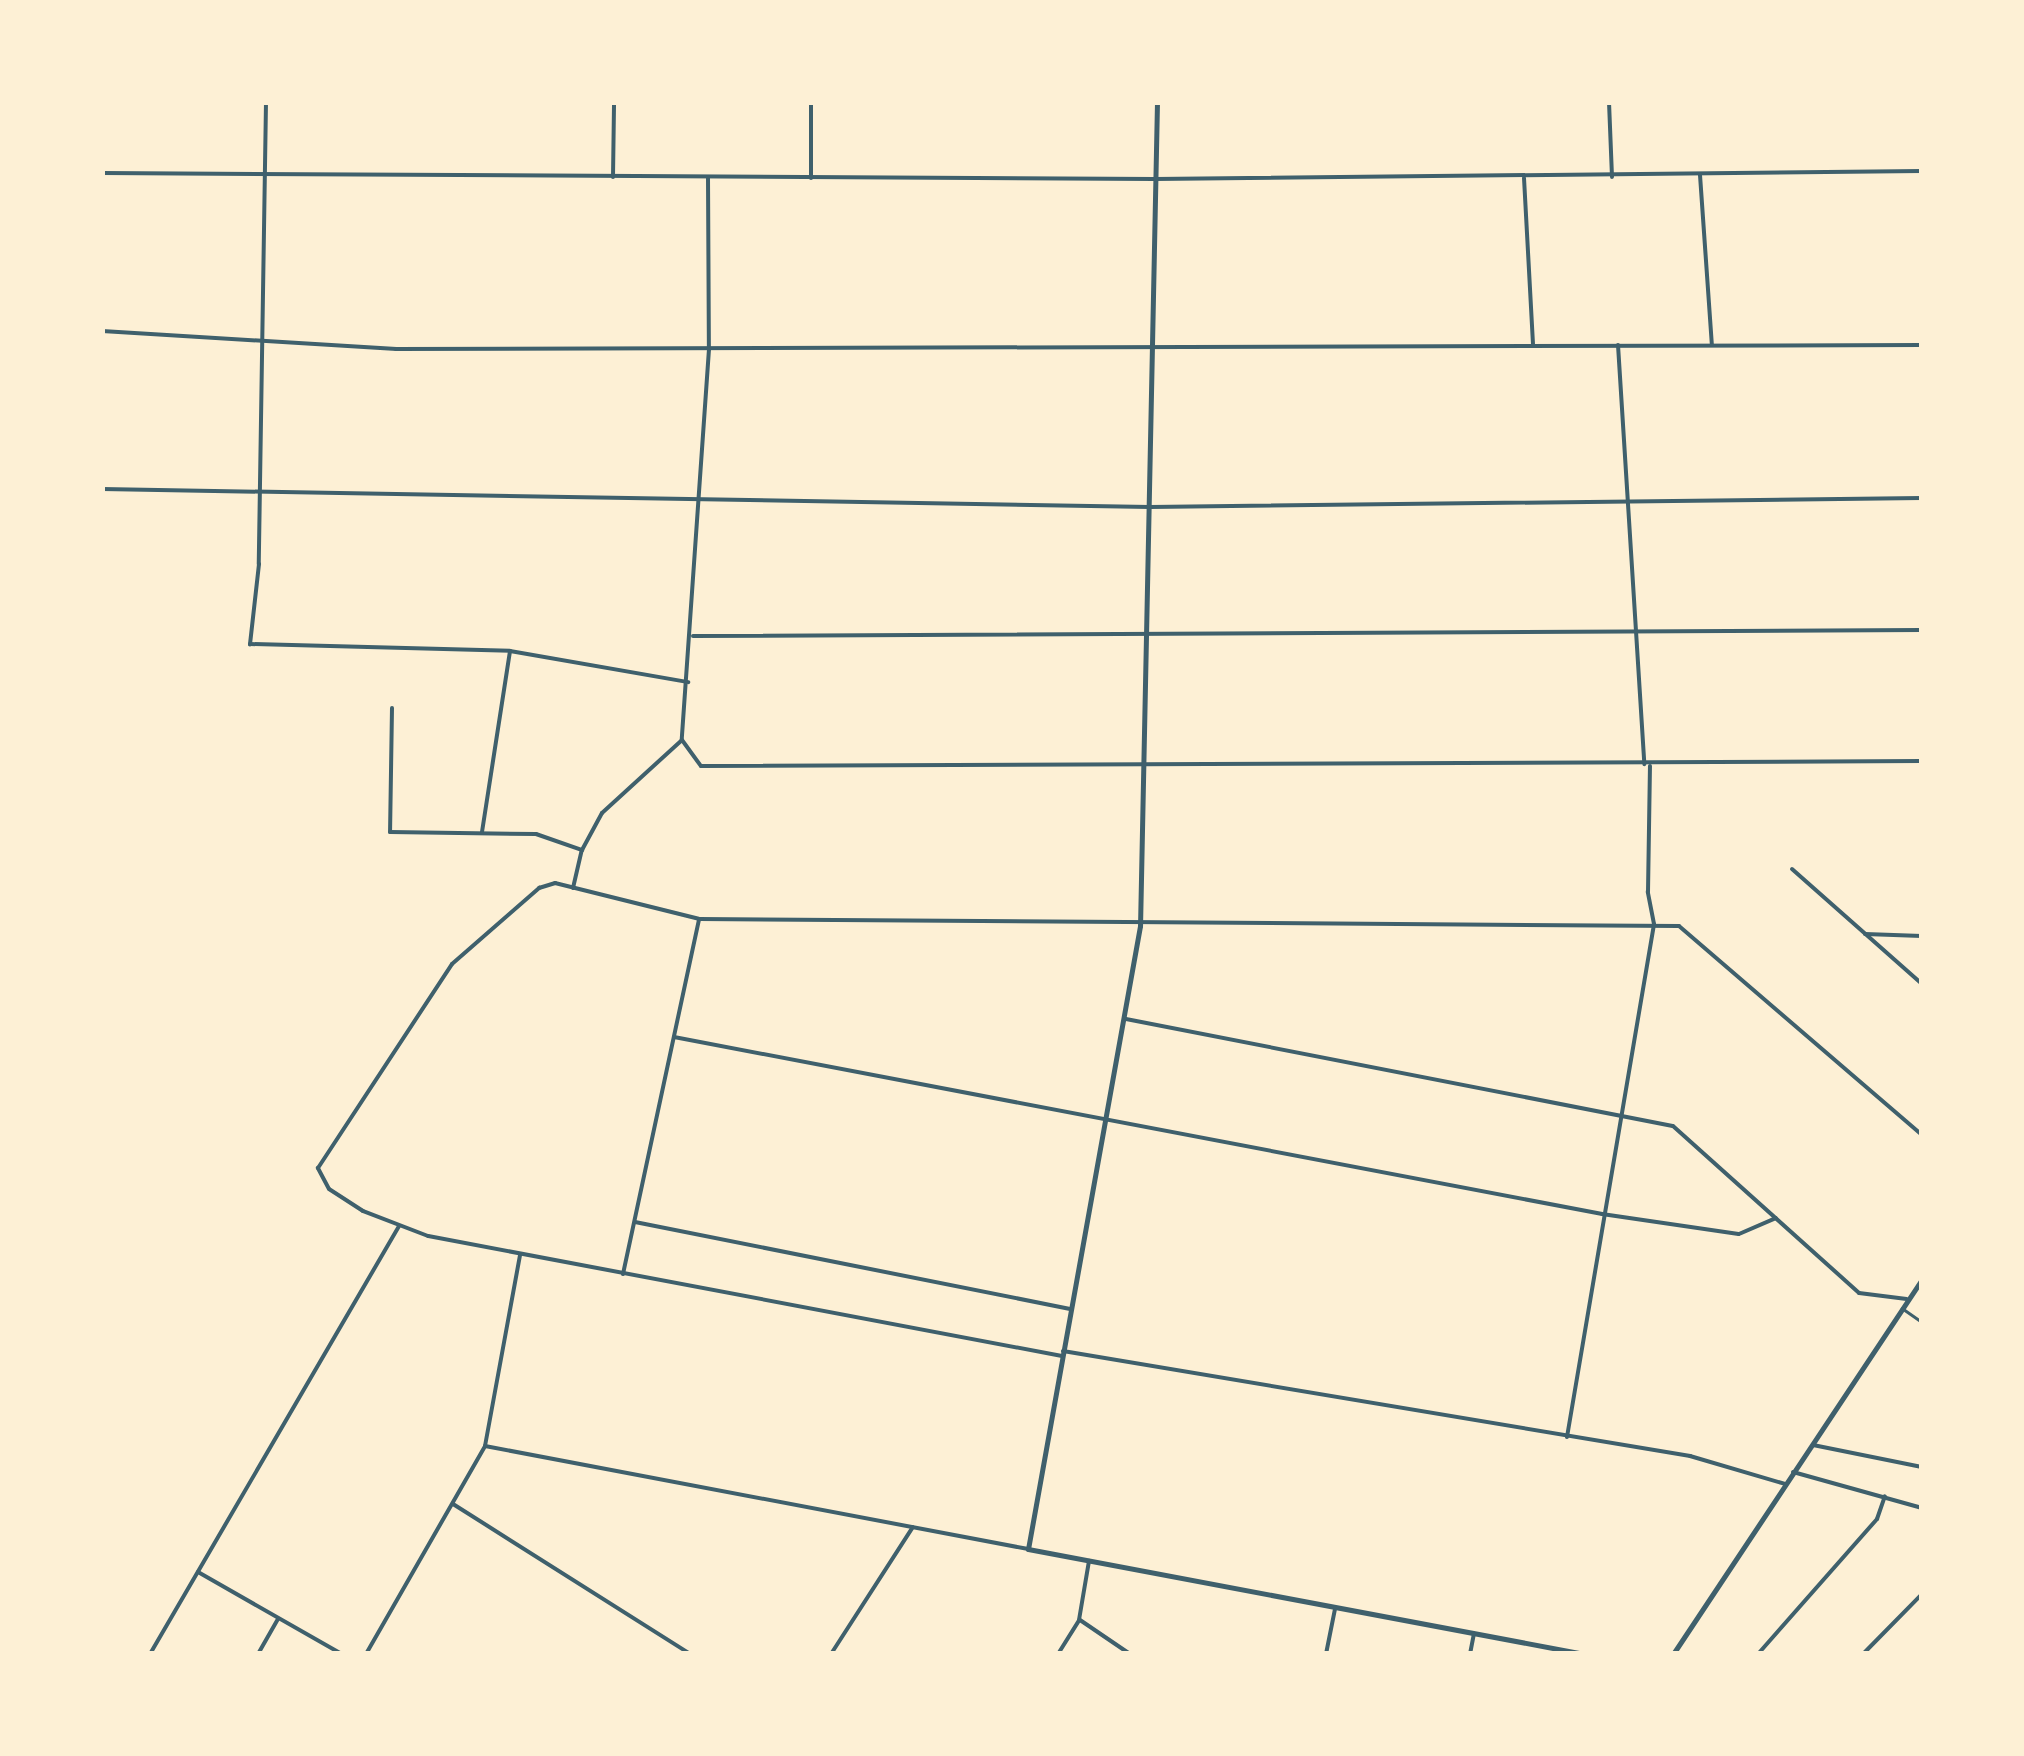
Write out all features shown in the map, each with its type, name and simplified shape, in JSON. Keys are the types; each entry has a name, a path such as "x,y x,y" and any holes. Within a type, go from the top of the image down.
{"street":[{"path":"266,102 260,493 250,644 510,650 688,682"},
{"path":"613,177 614,102"},
{"path":"811,178 812,102"},
{"path":"1028,1549 1140,926 1157,102"},
{"path":"1609,102 1612,177"},
{"path":"102,173 1155,179 1612,177 1922,170"},
{"path":"1700,175 1712,345"},
{"path":"708,178 708,349 693,636 682,740 691,760 712,769 1922,762"},
{"path":"1524,178 1533,346"},
{"path":"102,331 396,349 1922,345"},
{"path":"1567,1438 1654,924 1648,892 1647,764 1632,633 1618,345"},
{"path":"102,489 1150,507 1922,498"},
{"path":"693,636 1922,630"},
{"path":"482,832 510,650"},
{"path":"392,708 390,832 536,834 582,850"},
{"path":"573,888 582,850 611,802 682,740"},
{"path":"1792,869 1922,984"},
{"path":"1785,1484 1690,1456 1063,1354 520,1255 399,1227 329,1188 318,1168 452,964 539,888 573,888 699,919 1140,926 1654,924 1694,934 1922,1136"},
{"path":"624,1274 699,919"},
{"path":"1866,934 1922,936"},
{"path":"1126,1019 1673,1126 1860,1293 1908,1299"},
{"path":"674,1037 1602,1214 1739,1234 1776,1218"},
{"path":"634,1222 1071,1310"},
{"path":"150,1654 399,1227"},
{"path":"366,1654 485,1446 520,1255"},
{"path":"1673,1654 1922,1279"},
{"path":"1812,1445 1922,1466"},
{"path":"485,1446 1584,1654"},
{"path":"1793,1472 1922,1508"},
{"path":"1758,1654 1877,1519 1885,1496"},
{"path":"452,1503 690,1654"},
{"path":"832,1654 913,1527"},
{"path":"1058,1654 1079,1620 1089,1560"},
{"path":"198,1572 342,1654"},
{"path":"1862,1654 1922,1594"},
{"path":"1326,1654 1335,1607"},
{"path":"258,1654 279,1618"},
{"path":"1079,1620 1130,1654"},
{"path":"1470,1654 1474,1633"}],"lane":[{"path":"1902,1308 1922,1322"}]}
